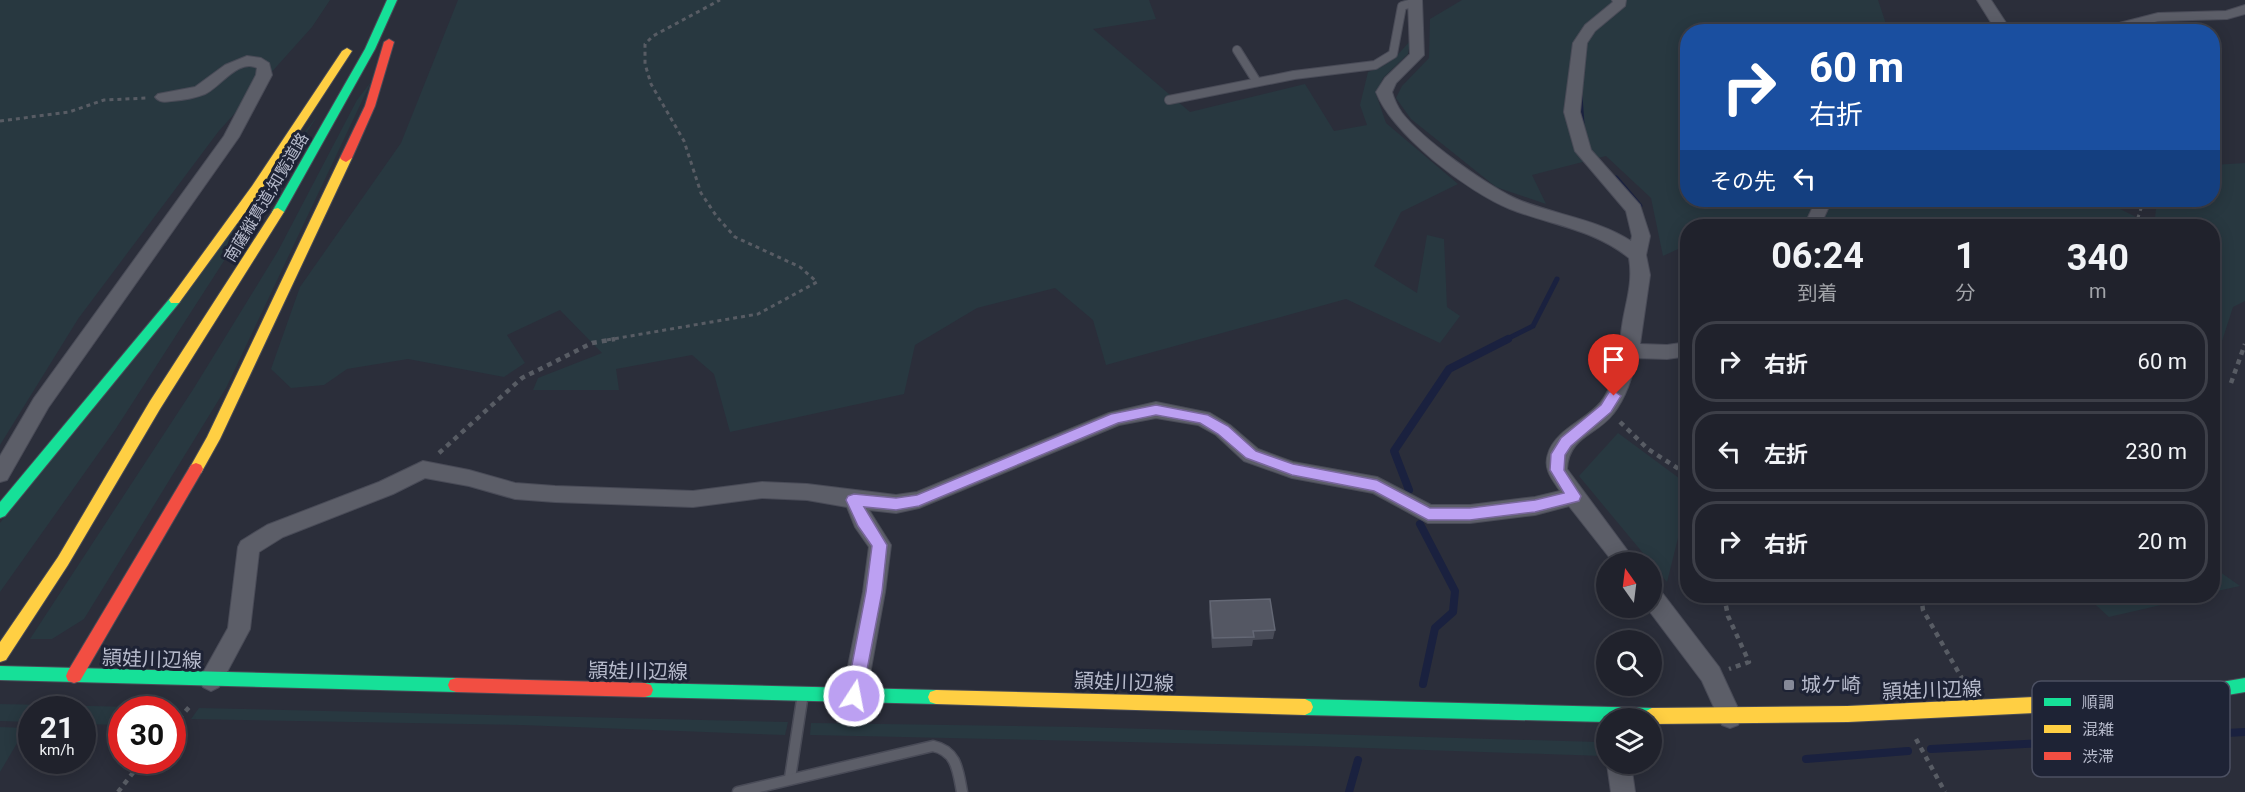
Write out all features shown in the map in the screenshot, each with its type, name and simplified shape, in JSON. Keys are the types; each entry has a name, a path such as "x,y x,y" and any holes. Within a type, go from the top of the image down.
{"main road":[{"path":"367,20 381,0"},
{"name":"南薩縦貫道;知覧道路","path":"0,655 63,561 156,405 277,214 370,49 392,0"},
{"path":"74,676 213,438 249,364 370,106 401,0"},
{"path":"0,512 190,281 255,189 354,40"},
{"name":"南薩縦貫道;知覧道路","path":"72,519 156,405"},
{"name":"頴娃川辺線","path":"0,673 1596,717"},
{"name":"頴娃川辺線","path":"2230,689 2245,685"},
{"name":"頴娃川辺線","path":"1662,717 1730,717 2032,706"}],"street":[{"path":"1617,552 1557,470 1558,454 1566,442 1606,409 1621,383 1630,351 1632,323 1641,275 1637,255 1641,236 1634,209 1583,151 1572,112 1580,43 1590,28 1620,3 1619,0"},
{"path":"1984,0 2000,24"},
{"path":"1415,1 1417,55 1390,81 1384,92 1399,123 1484,190 1515,205 1593,228 1627,245 1637,255"},
{"path":"2132,24 2158,17 2227,15 2245,9"},
{"path":"0,474 41,403 231,137 264,75 264,66 259,62 250,61 237,64 226,69 213,83 200,90 185,95 163,97"},
{"path":"1630,351 1680,350"},
{"path":"211,680 239,629 249,547 275,531 386,488 423,469 469,478 515,491 555,494 693,499 762,490 807,492 896,504 919,500 1116,418 1156,410 1203,418 1223,430 1251,454 1292,470 1377,485 1428,514 1535,506 1574,496"},
{"path":"854,500 863,521 880,545 874,592 854,696"},
{"path":"1662,610 1711,674 1730,717"},
{"path":"1620,774 1623,792"}],"lane":[{"path":"1169,100 1294,75 1375,65 1392,54 1402,6 1415,1"},
{"path":"1237,50 1257,82"},
{"path":"790,778 802,695"},
{"path":"738,792 933,746 946,749 955,758 962,792"}],"path":[{"path":"423,469 522,378 592,343 758,314 817,282 800,267 735,237 717,217 701,193 684,141 651,84 645,64 645,44 653,36 720,0"},
{"path":"0,121 69,112 104,100 163,97"},
{"path":"2231,383 2245,344"},
{"path":"1606,409 1648,449 1680,470"},
{"path":"1711,674 1749,662 1728,616 1725,603"},
{"path":"1922,603 1923,610 1978,709"},
{"path":"1902,711 1944,792"},
{"path":"117,792 132,774"}],"shaded area":[{"path":"0,0 330,0 312,27 218,132 78,319 0,445"},
{"path":"458,0 1149,0 1156,19 1093,29 1190,112 1305,84 1334,131 1367,125 1360,105 1368,72 1391,60 1410,41 1408,54 1383,78 1376,94 1386,123 1458,184 1401,212 1374,266 1417,293 1427,235 1444,239 1447,307 1460,316 1440,343 1346,299 1106,365 1093,320 1055,288 977,308 915,345 904,394 730,432 714,374 692,355 616,369 619,390 533,390 538,378 602,353 560,310 507,335 525,363 504,377 408,359 347,369 324,385 291,388 271,369 300,287 401,143"},
{"path":"1462,0 1878,0 1886,24 1680,24 1680,207 2116,207 2140,219 1680,219 1680,248 1663,256 1651,198 1606,156 1532,175 1546,204 1496,187 1411,119 1396,98 1402,86 1429,58 1430,19"},
{"path":"371,82 226,388 84,619 52,639 30,639 194,388 278,251 357,100"},
{"path":"318,115 115,430 0,592 0,523"},
{"path":"2245,163 2245,301 2233,307 2220,347 2220,219 2155,219 2156,207 2220,207 2220,165"},
{"path":"1618,433 1680,479 1680,530 1667,582 1662,576 1662,552 1642,552 1579,476"},
{"path":"2220,572 2240,586 2220,590"},
{"path":"2094,603 2170,603 2109,617"},
{"path":"0,704 18,704 18,722 0,721"},
{"path":"96,706 108,706 108,725 96,724"},
{"path":"199,708 788,722 785,735 521,725 191,719"},
{"path":"811,723 1078,727 1596,742 1596,756 1309,746 810,735"},
{"path":"0,727 18,728 18,742 0,772"}],"building":[{"path":"1270,599 1275,630 1253,631 1254,637 1213,638 1210,601"}],"waterway":[{"path":"1580,96 1582,124"},
{"path":"1616,178 1640,206"},
{"path":"1505,340 1533,326 1557,279"},
{"path":"1409,490 1394,451 1449,369 1508,339"},
{"path":"1420,524 1455,591 1453,612 1435,628 1423,684"},
{"path":"2230,733 2245,732"},
{"path":"1931,749 2032,744"},
{"path":"1806,759 1908,751"},
{"path":"1349,792 1358,760"}],"traffic: fast":[{"path":"278,212 370,49 392,0"},
{"path":"0,512 175,300"},
{"path":"0,673 456,685"},
{"path":"2230,688 2245,685"},
{"path":"645,690 936,697"},
{"path":"1305,707 1596,715"}],"traffic: slow":[{"path":"175,300 256,189 347,51"},
{"path":"196,469 213,439 346,158"},
{"path":"0,655 63,561 155,405 278,212"},
{"path":"936,697 1305,707"},
{"path":"1662,716 1848,714 2032,705"}],"traffic: jam":[{"path":"346,158 370,106 389,42"},
{"path":"74,676 196,469"},
{"path":"456,685 645,690"}],"place":[{"name":"城ケ崎","path":"1789,685"}],"route":[{"path":"854,696 874,592 880,545 863,521 854,500 896,504 919,500 1116,418 1135,412 1156,410 1203,418 1223,430 1251,454 1292,470 1377,485 1428,514 1470,514 1535,506 1574,496 1557,470 1558,454 1566,442 1606,409 1614,396"}]}
